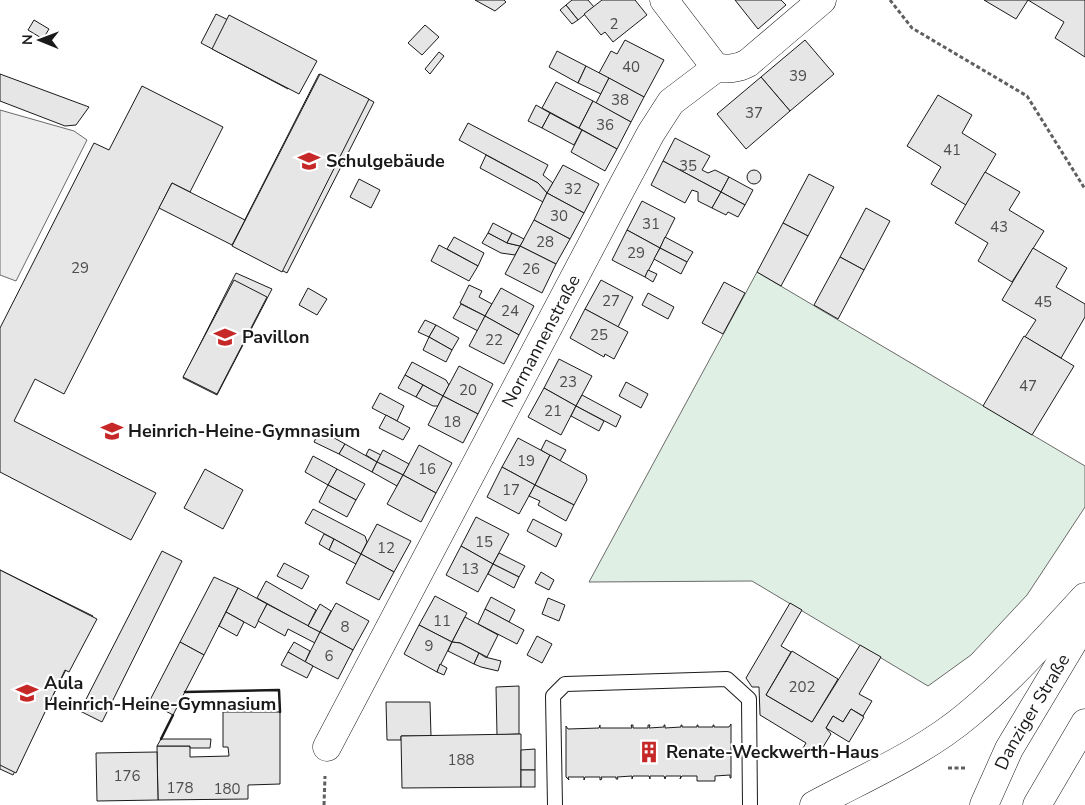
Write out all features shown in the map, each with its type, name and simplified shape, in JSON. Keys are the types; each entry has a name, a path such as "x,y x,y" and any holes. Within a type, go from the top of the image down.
{"street":[{"path":"664,0 716,68 731,69 740,68 748,63 822,0"},
{"name":"Normannenstraße","path":"327,747 652,132 671,102 716,68"},
{"path":"814,805 900,760 968,714 1026,659 1085,597"},
{"name":"Danziger Straße","path":"984,805 1009,749 1085,622"},
{"path":"1037,805 1085,723"}],"lane":[{"path":"555,805 553,696 565,684 727,679 749,699 750,805"}],"path":[{"path":"890,0 912,28 1026,96 1085,189"}],"green space":[{"path":"757,272 1085,466 1085,507 1027,595 971,655 928,686 752,581 589,582"}],"shaded area":[{"path":"0,110 74,131 87,140 16,281 0,275"}],"building":[{"path":"475,0 504,0 506,2 495,11"},
{"path":"572,0 588,0 594,7 578,20 566,5"},
{"path":"602,0 635,0 647,15 613,42 605,32 601,35 584,14"},
{"path":"735,0 781,0 786,5 758,29"},
{"path":"984,0 1028,0 1016,19"},
{"path":"1028,0 1085,0 1085,57 1055,38 1064,22"},
{"path":"566,5 578,20 572,24 560,10"},
{"path":"216,14 303,57 288,89 201,43"},
{"path":"229,15 317,61 299,94 212,49"},
{"path":"34,20 49,29 43,39 28,30"},
{"path":"425,25 439,37 422,55 408,43"},
{"path":"625,40 664,60 644,97 599,73 611,51 617,54"},
{"path":"805,40 834,74 790,111 761,77"},
{"path":"557,51 586,66 578,83 549,67"},
{"path":"439,52 444,56 430,74 425,69"},
{"path":"586,66 609,78 601,94 578,83"},
{"path":"0,74 89,107 76,125 65,126 0,101"},
{"name":"Schulgebäude","path":"319,74 374,102 287,273 232,245"},
{"name":"Schulgebäude","path":"320,74 369,99 282,272 232,246"},
{"path":"761,77 790,111 746,149 717,114"},
{"path":"609,78 644,97 631,122 596,103"},
{"path":"556,82 593,101 579,128 542,108"},
{"path":"142,86 223,127 190,192 172,183 64,394 35,379 14,421 156,493 131,540 0,472 0,328 94,143 109,150"},
{"path":"938,95 972,115 962,133 996,154 966,205 931,184 941,167 907,146"},
{"path":"593,101 631,122 617,149 579,128"},
{"path":"536,105 550,113 542,128 528,121"},
{"path":"550,113 582,130 574,145 542,128"},
{"path":"468,123 548,165 543,175 553,183 547,193 538,183 459,140"},
{"path":"582,130 617,149 605,171 571,152"},
{"path":"675,138 710,156 702,170 708,173 715,170 729,177 721,192 663,161"},
{"path":"486,155 538,183 547,193 543,202 480,168"},
{"path":"663,161 721,192 712,208 698,201 698,192 692,190 685,203 651,185"},
{"path":"563,165 599,184 584,213 547,193"},
{"path":"751,170 757,170 761,177 757,184 751,184 747,180 747,174"},
{"path":"985,172 1020,192 1009,210 1044,231 1012,282 978,261 988,243 955,223"},
{"path":"809,174 834,187 808,236 783,223"},
{"path":"729,177 753,190 745,205 721,192"},
{"path":"359,179 380,190 371,208 350,197"},
{"path":"172,183 245,220 232,245 159,208"},
{"path":"721,192 745,205 738,217 728,212 726,215 712,208"},
{"path":"547,193 584,213 570,239 534,220"},
{"path":"642,201 675,218 660,248 627,230"},
{"path":"866,208 890,221 864,270 840,257"},
{"path":"534,220 570,239 556,264 520,246"},
{"path":"493,223 512,233 507,243 488,233"},
{"path":"783,223 808,236 781,286 757,272"},
{"path":"627,230 660,248 645,277 612,260"},
{"path":"488,233 507,243 520,246 515,255 501,253 482,243"},
{"path":"512,233 524,239 520,246 507,243"},
{"path":"454,237 484,253 478,266 447,249"},
{"path":"665,237 693,252 687,262 660,248"},
{"path":"439,245 478,266 469,281 431,261"},
{"path":"520,246 556,264 542,293 505,274"},
{"path":"660,248 687,262 681,274 654,259"},
{"path":"1033,248 1067,268 1056,287 1085,304 1085,317 1061,358 1025,337 1036,320 1002,300"},
{"path":"840,257 864,270 838,319 814,305"},
{"path":"648,270 657,274 653,282 645,277"},
{"name":"Pavillon","path":"236,273 272,289 217,395 183,378"},
{"name":"Pavillon","path":"234,280 267,297 217,394 183,377"},
{"path":"601,280 633,297 618,327 585,309"},
{"path":"724,282 745,293 723,334 702,323"},
{"path":"469,285 482,291 479,297 492,304 485,316 460,303"},
{"path":"308,288 327,299 317,315 299,305"},
{"path":"501,288 534,306 519,335 485,316"},
{"path":"648,293 674,307 668,319 642,305"},
{"path":"461,304 485,316 478,331 453,318"},
{"path":"585,309 628,332 614,359 605,354 604,357 570,338"},
{"path":"485,316 519,335 504,364 469,346"},
{"path":"425,320 436,325 429,337 418,332"},
{"path":"436,325 459,338 452,350 429,337"},
{"path":"1024,336 1074,366 1032,435 983,406"},
{"path":"429,337 452,350 446,362 423,350"},
{"path":"559,359 592,376 576,406 544,388"},
{"path":"412,362 446,380 449,385 443,396 405,375"},
{"path":"459,366 493,384 478,414 443,396"},
{"path":"405,375 423,385 416,397 398,388"},
{"path":"626,382 648,394 641,408 619,396"},
{"path":"423,385 443,396 438,406 433,406 416,397"},
{"path":"544,388 576,406 561,435 528,417"},
{"path":"380,393 404,406 397,421 372,408"},
{"path":"582,395 621,416 616,427 576,406"},
{"path":"443,396 478,414 463,443 428,425"},
{"path":"576,406 604,421 599,431 571,416"},
{"path":"386,415 410,428 403,440 379,428"},
{"path":"320,430 345,444 339,454 314,442"},
{"path":"518,438 550,455 535,485 502,467"},
{"path":"546,440 566,450 560,461 541,450"},
{"path":"345,444 377,462 372,472 339,454"},
{"path":"419,445 452,463 436,493 403,475"},
{"path":"369,449 381,455 377,462 366,455"},
{"path":"383,450 409,464 403,475 377,462"},
{"path":"550,455 586,475 587,480 574,505 535,485"},
{"path":"313,456 337,469 328,485 305,472"},
{"path":"377,462 403,475 397,486 372,472"},
{"path":"502,467 535,485 519,514 487,497"},
{"path":"205,469 243,490 223,529 184,508"},
{"path":"337,469 365,484 356,500 328,485"},
{"path":"403,475 436,493 421,522 387,504"},
{"path":"328,485 356,500 347,517 319,502"},
{"path":"535,485 574,505 566,521 538,505 540,501 529,496"},
{"path":"313,509 365,536 367,542 361,554 305,523"},
{"path":"476,517 509,534 493,564 461,546"},
{"path":"533,519 562,534 556,547 527,531"},
{"path":"377,524 411,541 394,572 361,554"},
{"path":"324,534 334,539 329,550 319,544"},
{"path":"334,539 361,554 356,564 329,550"},
{"path":"461,546 493,564 478,592 446,575"},
{"path":"162,551 182,561 102,722 80,711"},
{"path":"499,553 525,566 519,577 493,564"},
{"path":"361,554 394,572 379,600 346,583"},
{"path":"284,563 309,576 302,589 277,576"},
{"path":"493,564 519,577 514,588 488,574"},
{"name":"Aula Heinrich-Heine-Gymnasium","path":"0,570 93,616 13,775 0,769"},
{"name":"Aula Heinrich-Heine-Gymnasium","path":"0,570 97,619 69,672 65,670 16,773 0,765"},
{"path":"541,572 554,580 549,590 535,583"},
{"path":"214,577 238,588 204,655 180,642"},
{"path":"266,581 316,610 308,626 257,598"},
{"path":"238,588 267,604 255,628 226,612"},
{"path":"435,596 467,613 452,642 419,625"},
{"path":"491,597 515,610 509,622 485,609"},
{"path":"548,598 565,605 559,621 542,614"},
{"path":"336,603 369,621 353,650 320,632"},
{"path":"790,603 802,610 781,646 791,652 766,695 812,722 860,645 881,657 859,694 872,701 863,716 851,709 843,722 833,716 826,728 831,734 823,747 811,753 803,748 806,743 760,715 759,687 752,687 746,678"},
{"path":"267,604 320,632 315,643 288,629 285,636 258,621"},
{"path":"320,604 331,611 320,632 308,626"},
{"path":"485,609 524,630 517,644 478,624"},
{"path":"226,612 244,622 237,636 219,626"},
{"path":"465,617 498,635 487,657 460,643 452,642"},
{"path":"419,625 452,642 437,672 404,654"},
{"path":"320,632 353,650 338,679 305,662"},
{"path":"537,636 552,644 542,663 527,655"},
{"path":"180,642 204,655 173,715 149,702"},
{"path":"294,642 310,651 305,662 288,652"},
{"path":"452,642 460,643 479,653 474,664 448,651"},
{"path":"792,651 838,679 812,722 766,695"},
{"path":"288,652 313,666 307,678 281,665"},
{"path":"479,653 485,657 501,661 498,671 474,664"},
{"path":"440,664 447,668 444,675 437,672"},
{"path":"519,686 519,734 497,735 496,687"},
{"path":"386,702 430,702 431,736 401,736 401,740 387,740"},
{"path":"851,709 864,717 849,742 826,728 833,716 843,722"},
{"path":"223,712 280,712 280,784 248,785 248,799 158,800 157,746 190,746 190,757 229,756 228,747 223,747"},
{"name":"Renate-Weckwerth-Haus","path":"731,724 731,778 730,775 715,776 715,781 697,781 697,776 682,776 680,779 681,776 666,776 665,779 664,776 650,776 650,779 649,776 633,776 632,779 632,776 617,777 618,779 616,777 601,777 602,779 600,780 600,777 585,777 584,780 584,777 568,777 569,780 566,777 566,726 568,729 599,728 600,725 600,728 632,728 631,725 633,725 633,728 648,728 648,725 650,725 649,728 664,727 665,725 665,728 681,727 681,725 682,727 697,727 698,725 698,727 713,727 714,725 714,727 729,727"},
{"path":"521,734 521,787 402,788 401,736"},
{"path":"161,739 211,739 210,748 190,748 190,746 157,746"},
{"path":"535,749 535,770 521,770 521,750"},
{"path":"157,752 158,800 97,801 96,753"},
{"path":"521,770 535,770 535,787 521,787"}],"wall":[{"path":"185,692 279,690 280,712"},
{"path":"161,739 173,715"}],"place":[{"name":"Schulgebäude","path":"309,161"},
{"name":"Pavillon","path":"225,337"},
{"name":"Heinrich-Heine-Gymnasium","path":"112,431"},
{"name":"Aula Heinrich-Heine-Gymnasium","path":"27,693"},
{"name":"Renate-Weckwerth-Haus","path":"649,752"}]}
